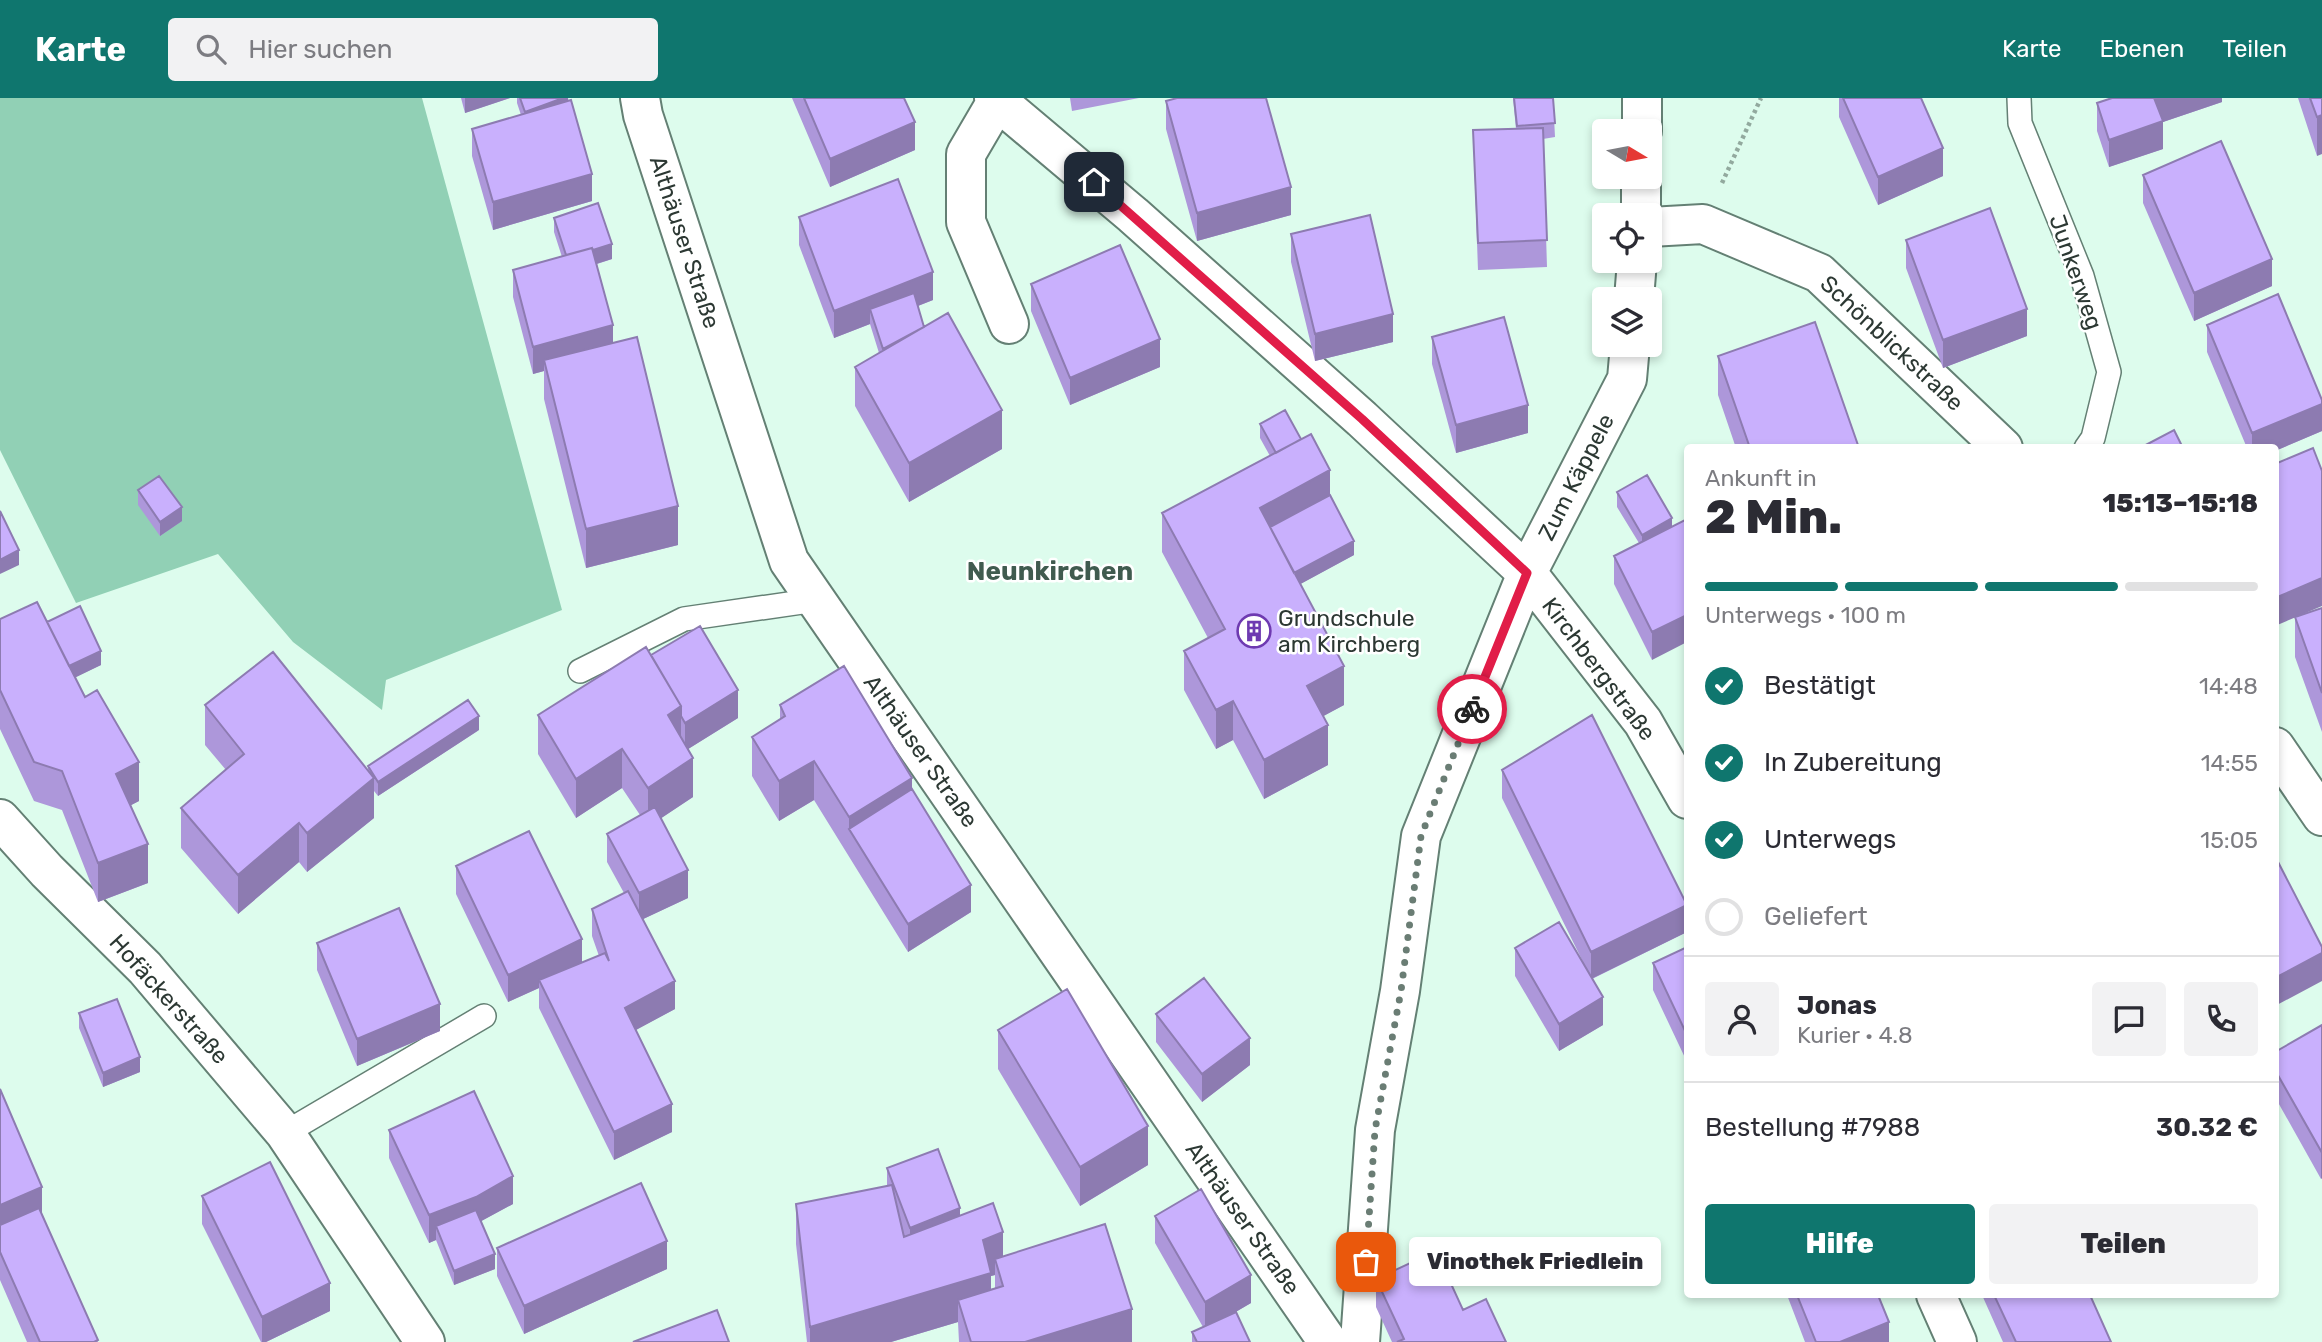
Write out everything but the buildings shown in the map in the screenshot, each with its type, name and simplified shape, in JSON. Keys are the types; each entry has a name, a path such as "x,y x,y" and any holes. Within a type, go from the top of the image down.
{"street":[{"name":"Althäuser Straße","path":"640,98 643,115 789,561 1328,1342"},
{"path":"1642,98 1642,119"},
{"name":"Kirchbergstraße","path":"1009,324 966,222 965,154 996,100 1144,224 1362,419 1527,573 1643,722 1684,794"},
{"name":"Schönblickstraße","path":"1662,226 1703,224 1819,273 1999,444"},
{"name":"Zum Käppele","path":"1360,1342 1375,1130 1401,991 1421,836 1527,573 1627,379 1629,357"},
{"path":"2279,753 2322,816"},
{"name":"Hofäckerstraße","path":"0,794 47,871"},
{"name":"Hofäckerstraße","path":"0,819 47,871 145,968 285,1133 425,1342"},
{"path":"1937,1298 1957,1342"}],"lane":[{"name":"Junkerweg","path":"2019,98 2020,123 2082,276 2109,372 2093,438 2089,444"},
{"path":"580,671 684,619 816,600"},
{"path":"285,1133 484,1016"}],"path":[{"path":"1703,224 1761,98"}],"green space":[{"path":"0,98 422,98 562,610 386,680 382,710 293,642 218,554 76,603 0,450"}],"way so far":[{"path":"1366,1262 1375,1130 1401,991 1421,836 1472,709"}],"place":[{"name":"Grundschule am Kirchberg","path":"1254,631"},
{"name":"Vinothek Friedlein","path":"1366,1262"}],"district":[{"name":"Neunkirchen","path":"1050,571"}],"route":[{"path":"1094,182 1362,419 1527,573 1472,709"}]}
